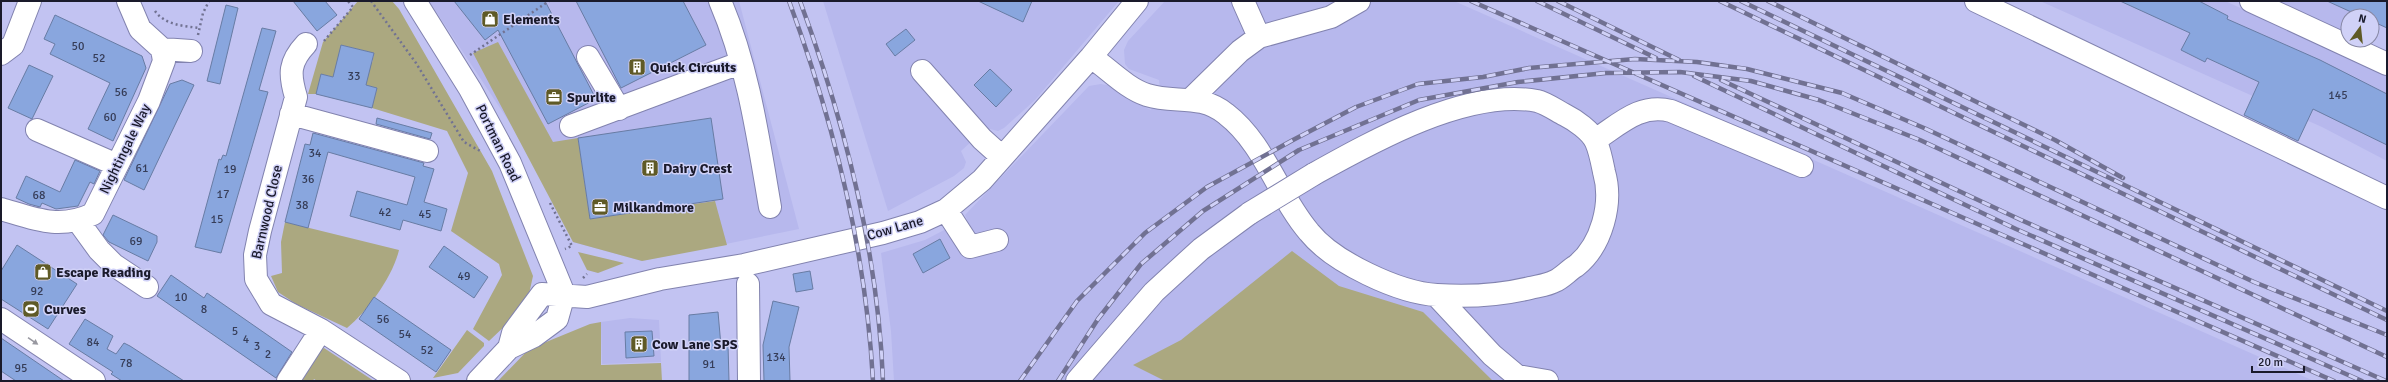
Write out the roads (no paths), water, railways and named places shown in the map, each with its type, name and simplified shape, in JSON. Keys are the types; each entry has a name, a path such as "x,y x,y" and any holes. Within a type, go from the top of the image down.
{"street":[{"path":"1,54 13,45 30,1"},
{"path":"128,1 140,29 162,49 191,51"},
{"name":"Portman Road","path":"415,1 470,88 510,163 564,294"},
{"path":"720,1 733,34 748,86 770,207"},
{"name":"Cow Lane","path":"478,381 509,348 513,333 542,294 564,294 587,297 660,279 744,265 920,222 946,210 970,192 1002,157 1092,57 1137,1"},
{"path":"1243,1 1259,37"},
{"path":"1191,99 1240,51 1259,37 1331,17 1358,1"},
{"path":"1976,1 2387,198"},
{"path":"2251,1 2288,9 2387,64"},
{"name":"Barnwood Close","path":"306,44 295,56 290,79 296,97 255,255 256,279 271,304 321,330 399,381"},
{"name":"Nightingale Way","path":"1,209 58,224 78,221 93,214 149,101 164,61 162,49"},
{"path":"588,57 619,109"},
{"path":"1077,381 1154,292 1201,249 1250,212 1314,174 1366,145 1430,117 1482,103 1511,100 1539,101 1573,120 1595,140 1609,189 1602,228 1587,257 1555,282 1509,293 1436,295 1378,278 1349,265 1311,235 1293,212 1252,141 1236,122 1224,112 1208,103 1191,99 1172,100 1144,94 1132,88 1092,57"},
{"path":"571,126 740,62"},
{"path":"922,71 982,140 1002,157"},
{"path":"1595,140 1640,112 1657,108 1671,111 1802,166"},
{"path":"292,114 427,151"},
{"path":"37,130 117,165"},
{"path":"946,210 970,247 997,240"},
{"path":"78,221 104,255 114,265 147,287"},
{"path":"748,284 749,381"},
{"path":"1436,295 1492,355 1517,376 1547,381"},
{"path":"1,319 94,381"},
{"path":"288,381 321,330"}],"railway":[{"path":"789,1 820,94 834,141 845,188 863,284 873,381"},
{"path":"800,1 831,94 845,141 856,188 874,284 880,332 883,381"},
{"path":"1471,1 2334,381"},
{"path":"1537,1 1656,58"},
{"path":"1558,1 1679,60"},
{"path":"1720,1 2387,320"},
{"path":"1741,1 2387,311"},
{"path":"1768,1 2055,140 2123,178"},
{"path":"1020,381 1077,301 1145,233 1207,187 1356,107 1418,84 1483,77 1529,68 1635,59 1697,62 1747,69 1842,93 1924,128 2254,282 2387,335"},
{"path":"1058,381 1098,319 1141,264 1203,211 1299,150 1419,100 1518,82 1606,73 1680,72 1751,81 1819,100 1920,140 2387,357"},
{"path":"1694,76 2016,229 2362,381"},
{"path":"1721,80 2021,220 2386,381"}],"place":[{"name":"Elements","path":"490,19"},
{"name":"Quick Circuits","path":"637,67"},
{"name":"Spurlite","path":"554,97"},
{"name":"Dairy Crest","path":"650,168"},
{"name":"Milkandmore","path":"600,207"},
{"name":"Escape Reading","path":"43,272"},
{"name":"Curves","path":"31,309"},
{"name":"Cow Lane SPS","path":"639,344"}]}
